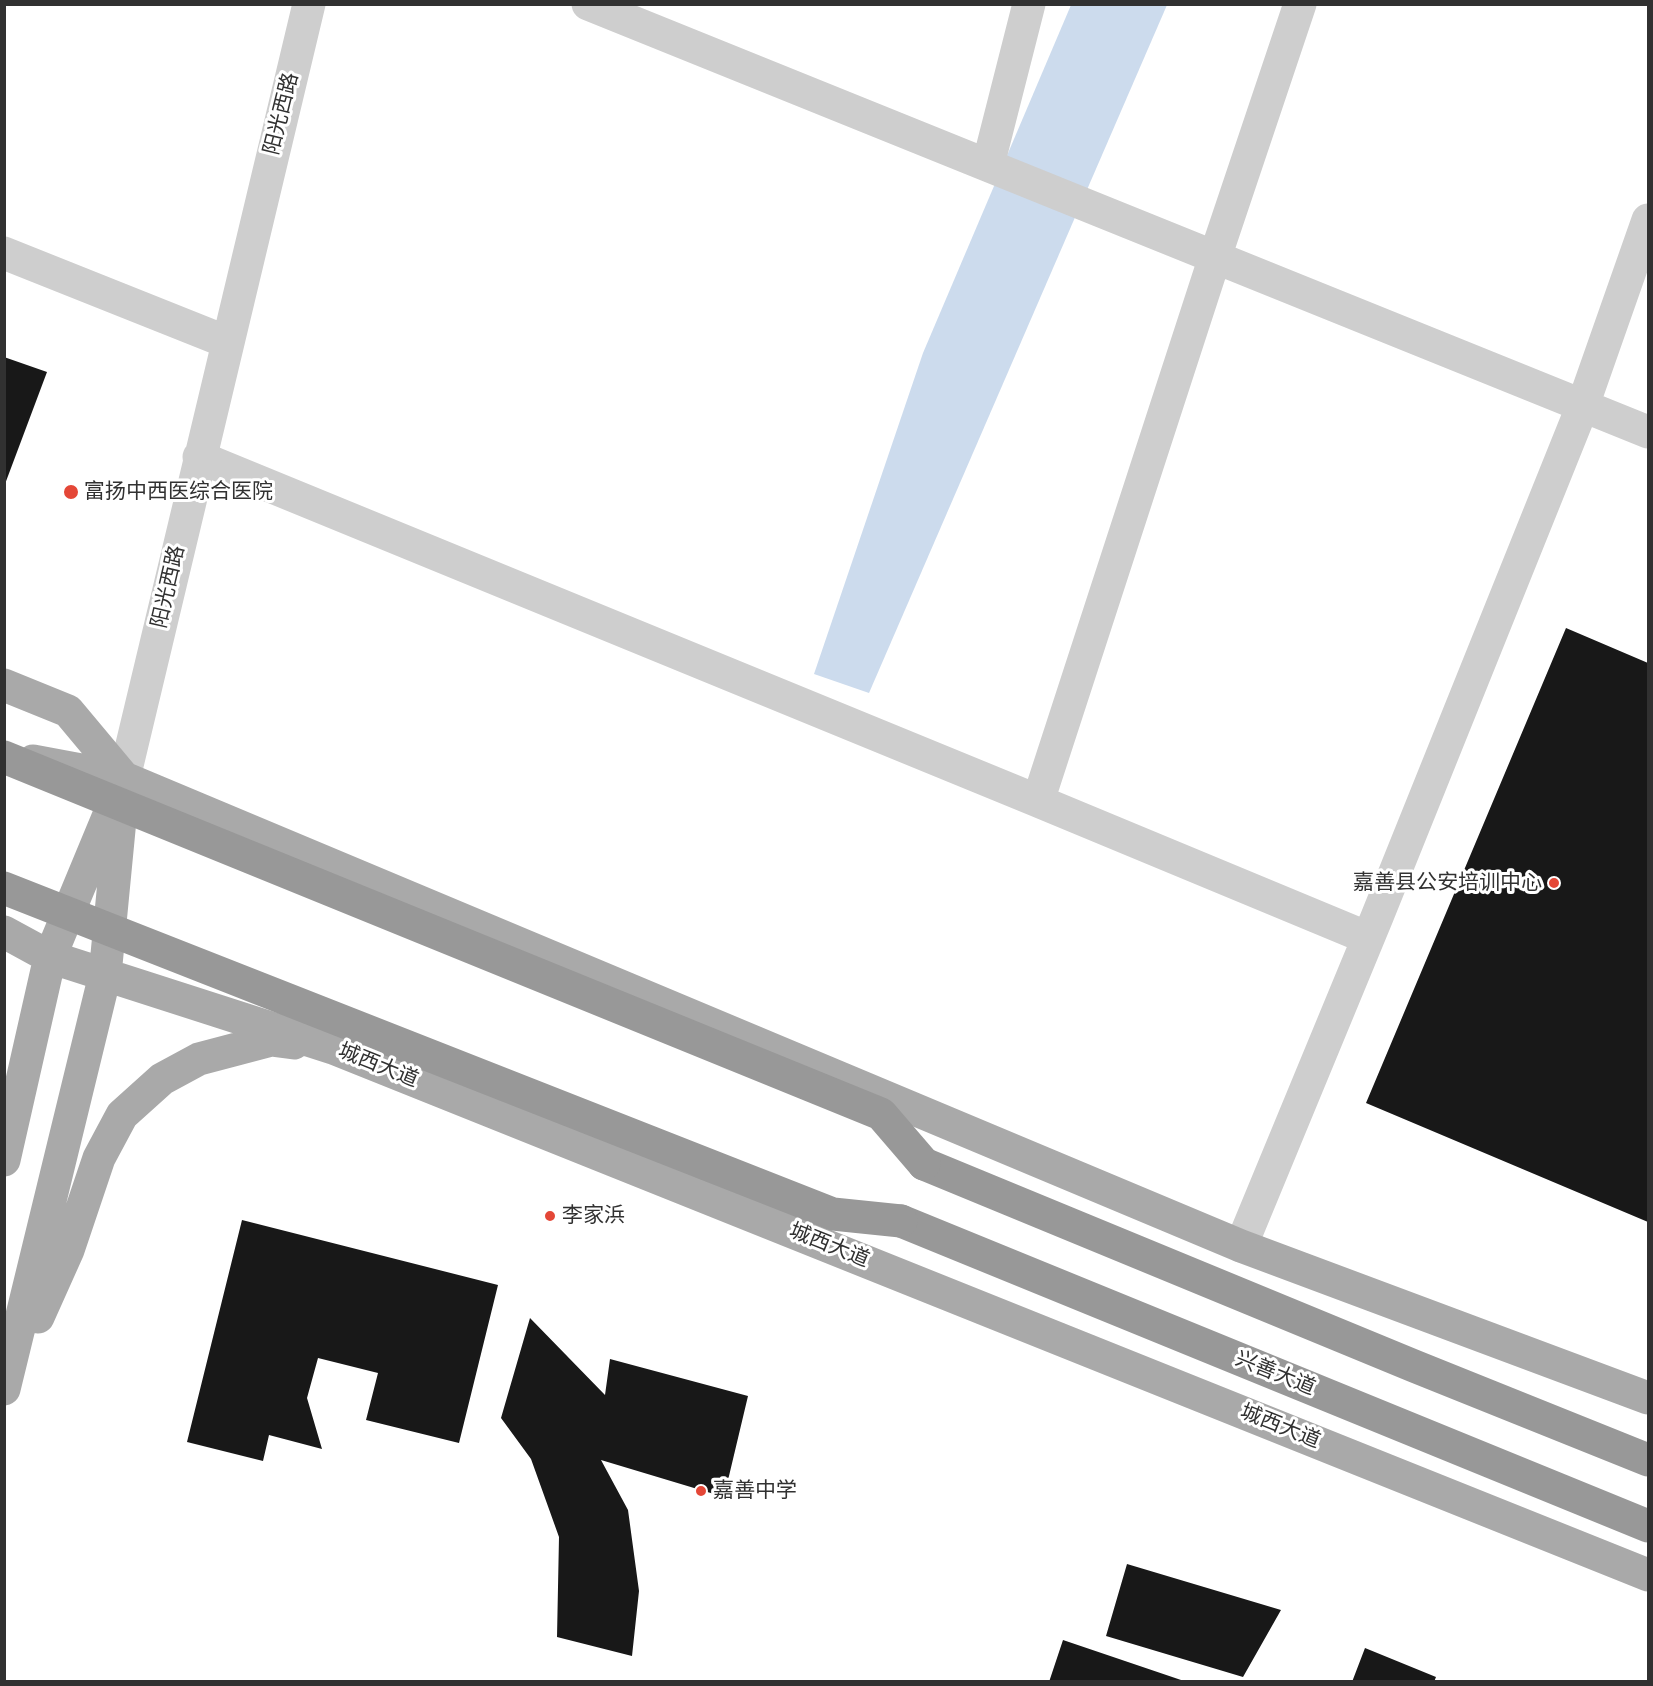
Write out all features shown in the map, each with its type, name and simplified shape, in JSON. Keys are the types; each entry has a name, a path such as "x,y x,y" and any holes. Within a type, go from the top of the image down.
{"highway":[{"path":"4,756 881,1114 924,1164 1648,1460"},
{"name":"兴善大道","path":"4,888 833,1214 901,1221 1648,1526"}],"main road":[{"path":"4,685 69,711 124,778 105,975 4,1390"},
{"path":"4,756 124,778 1241,1246 1648,1398"},
{"name":"阳光西路","path":"4,1160 50,957 124,778"},
{"name":"城西大道","path":"4,932 50,957 333,1048 1648,1575"},
{"path":"4,1390 68,1250 99,1158 122,1115 162,1079 199,1059 271,1040 333,1048"}],"street":[{"name":"阳光西路","path":"124,778 309,4"},
{"path":"588,4 1648,432"},
{"path":"992,166 1029,4"},
{"path":"1038,801 1215,256 1300,4"},
{"path":"1241,1246 1583,405 1648,220"},
{"path":"4,253 227,342"},
{"path":"199,458 1368,938"}],"water":[{"path":"1071,5 1167,5 869,693 814,674 923,353"}],"building":[{"path":"4,357 47,372 5,484 4,484"},
{"name":"嘉善县公安培训中心","path":"1566,628 1648,663 1648,1222 1366,1103"},
{"path":"242,1220 498,1285 459,1443 366,1420 378,1373 318,1358 307,1398 322,1449 269,1435 263,1461 187,1442"},
{"path":"530,1318 605,1395 610,1359 748,1396 724,1497 601,1460 628,1510 639,1591 632,1656 557,1637 559,1537 531,1459 501,1418"},
{"path":"1127,1564 1281,1610 1243,1677 1106,1636"},
{"path":"1063,1640 1184,1681 1184,1682 1049,1682"},
{"path":"1365,1648 1436,1677 1434,1682 1352,1682"}],"place":[{"name":"富扬中西医综合医院","path":"71,492"},
{"name":"嘉善县公安培训中心","path":"1554,883"},
{"name":"李家浜","path":"550,1216"},
{"name":"嘉善中学","path":"701,1491"}]}
